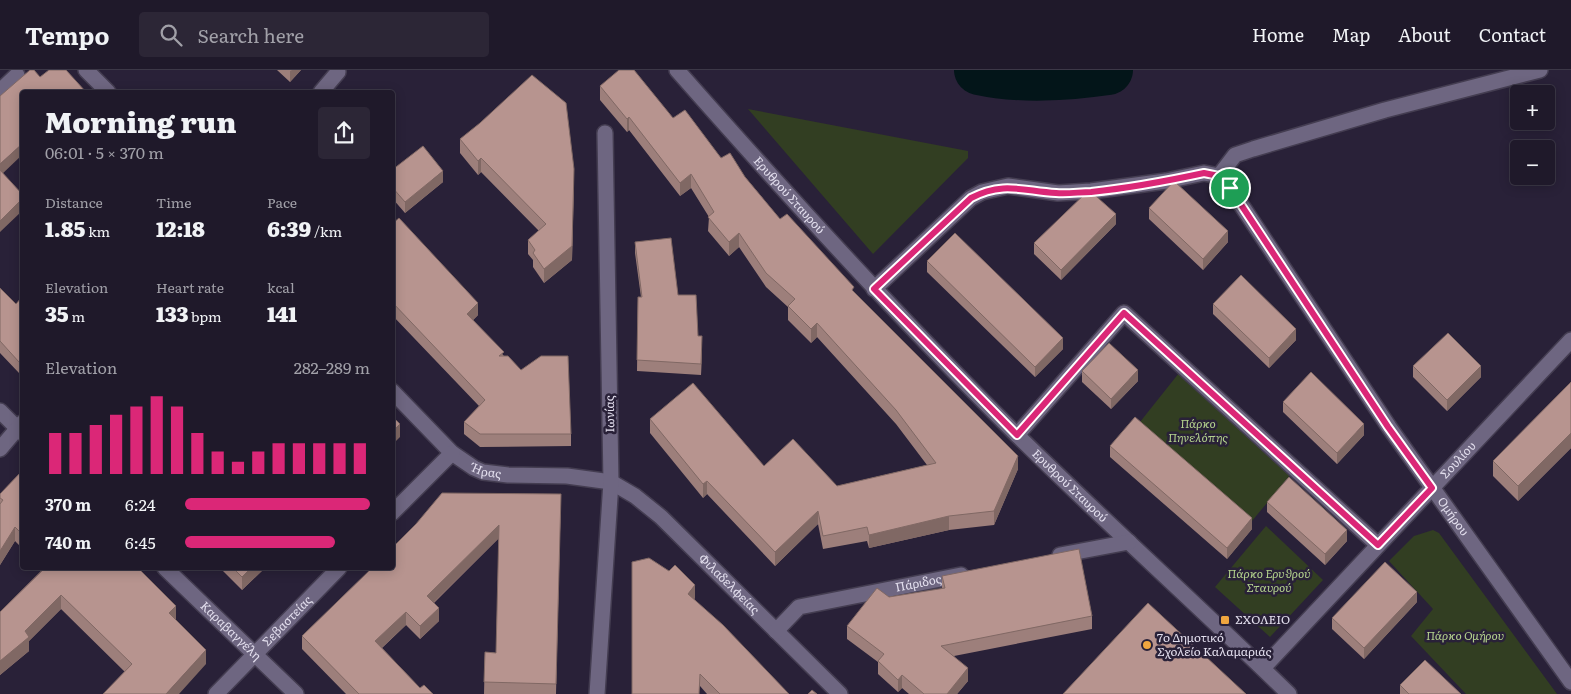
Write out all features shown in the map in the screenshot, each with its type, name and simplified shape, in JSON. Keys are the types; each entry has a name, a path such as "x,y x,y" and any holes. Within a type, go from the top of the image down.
{"street":[{"path":"86,70 106,90"},
{"name":"Ερυθρού Σταυρού","path":"677,70 826,239 1017,435 1289,694"},
{"path":"874,289 971,198 982,192 1008,186 1058,193 1091,192 1166,181 1204,173 1219,176 1235,155 1253,149 1385,110 1540,70"},
{"path":"323,90 338,72"},
{"path":"0,91 17,74"},
{"name":"Ιωνίας","path":"597,694 611,482 605,133"},
{"name":"Ομήρου","path":"1219,176 1230,188 1388,427 1571,682"},
{"path":"1017,435 1124,313 1378,545"},
{"name":"Σουλίου","path":"1263,668 1571,340"},
{"name":"Ήρας","path":"395,394 452,453 474,468 493,474 567,476 611,482"},
{"path":"0,411 20,427"},
{"path":"0,449 20,429"},
{"path":"395,510 452,453"},
{"name":"Φιλαδελφείας","path":"611,482 636,496 655,511 840,694"},
{"path":"1042,559 1129,542"},
{"name":"Καραβαγγέλη","path":"166,570 296,694"},
{"name":"Σεβαστείας","path":"216,694 337,570"},
{"name":"Πάριδος","path":"776,631 799,607 974,572"}],"green space":[{"path":"748,109 968,151 968,158 873,254"},
{"name":"Πάρκο Πηνελόπης","path":"1179,373 1291,474 1252,521 1140,422"},
{"name":"Πάρκο Ερυθρού Σταυρού","path":"1266,526 1323,580 1270,637 1215,587"},
{"name":"Πάρκο Ομήρου","path":"1433,530 1439,533 1557,694 1466,694 1411,636 1433,609 1389,561 1414,536"}],"building":[{"path":"30,70 34,70 40,77 49,70 66,70 84,90 20,90 20,146 0,164 0,96"},
{"path":"619,70 634,70 673,118 685,110 721,158 730,153 745,177 780,219 787,214 854,287 852,290 1018,456 994,511 949,516 869,535 867,527 823,536 818,511 775,552 707,481 703,484 650,419 693,383 764,466 793,439 837,486 936,463 896,410 817,323 811,329 788,306 795,299 766,273 739,233 729,242 708,217 714,212 691,174 680,183 629,117 627,119 600,86"},
{"path":"532,75 566,103 574,169 572,246 544,269 533,253 535,250 528,240 546,224 481,158 478,161 460,139"},
{"path":"423,146 443,171 405,202 395,190 395,168"},
{"path":"0,170 20,192 20,201 0,221"},
{"path":"1174,181 1228,231 1203,259 1149,208"},
{"path":"1089,190 1116,214 1061,270 1034,243"},
{"path":"399,218 478,303 467,314 504,352 499,356 508,356 521,370 541,356 568,356 571,434 480,434 464,422 485,400 395,305 395,221"},
{"path":"955,233 1063,338 1035,367 927,261"},
{"path":"671,238 678,295 696,295 698,336 702,336 701,364 637,360 638,297 642,297 635,242"},
{"path":"1241,275 1296,329 1269,358 1213,304"},
{"path":"0,288 16,304 20,299 19,362 0,341"},
{"path":"1448,333 1481,366 1447,400 1413,366"},
{"path":"1109,343 1138,370 1111,399 1082,371"},
{"path":"1311,372 1364,424 1337,453 1283,402"},
{"path":"1571,382 1571,433 1518,486 1493,461"},
{"path":"1135,417 1252,518 1227,548 1110,446"},
{"path":"395,419 400,424 395,429"},
{"path":"20,473 20,532 15,527 0,551 0,504 3,500 0,498 0,494"},
{"path":"1289,477 1347,530 1325,554 1267,502"},
{"path":"442,493 561,494 556,684 484,682 485,652 496,653 499,525 427,596 439,608 420,626 406,612 375,641 420,688 424,685 433,694 359,694 302,636 370,570 395,570 395,545"},
{"path":"1079,549 1092,616 941,646 968,668 947,694 924,694 902,675 898,680 878,661 884,654 847,626 877,588 889,597 945,588 942,576"},
{"path":"649,558 669,571 675,565 695,585 688,594 723,625 789,694 720,694 700,674 699,694 632,694 632,562"},
{"path":"1385,562 1417,592 1364,648 1332,618"},
{"path":"43,570 140,570 176,606 169,613 206,650 166,694 103,694 132,664 61,595 25,631 29,637 0,661 0,612"},
{"path":"235,570 249,570 242,577"},
{"name":"7o Δημοτικό Σχολείο Καλαμαριάς","path":"1148,603 1246,694 1063,694"},
{"path":"1425,660 1461,694 1409,694 1400,685"},
{"path":"812,690 817,694 808,694"}],"waterway":[{"path":"979,70 1027,76 1076,74 1108,70"}],"place":[{"name":"ΣΧΟΛΕΙΟ","path":"1225,620"},
{"name":"7o Δημοτικό Σχολείο Καλαμαριάς","path":"1147,645"}],"route":[{"path":"1212,173 1224,180 1230,188 1388,427 1432,488 1378,545 1124,313 1017,435 874,289 971,198 994,188 1008,186 1058,193 1091,192 1212,173"}]}
